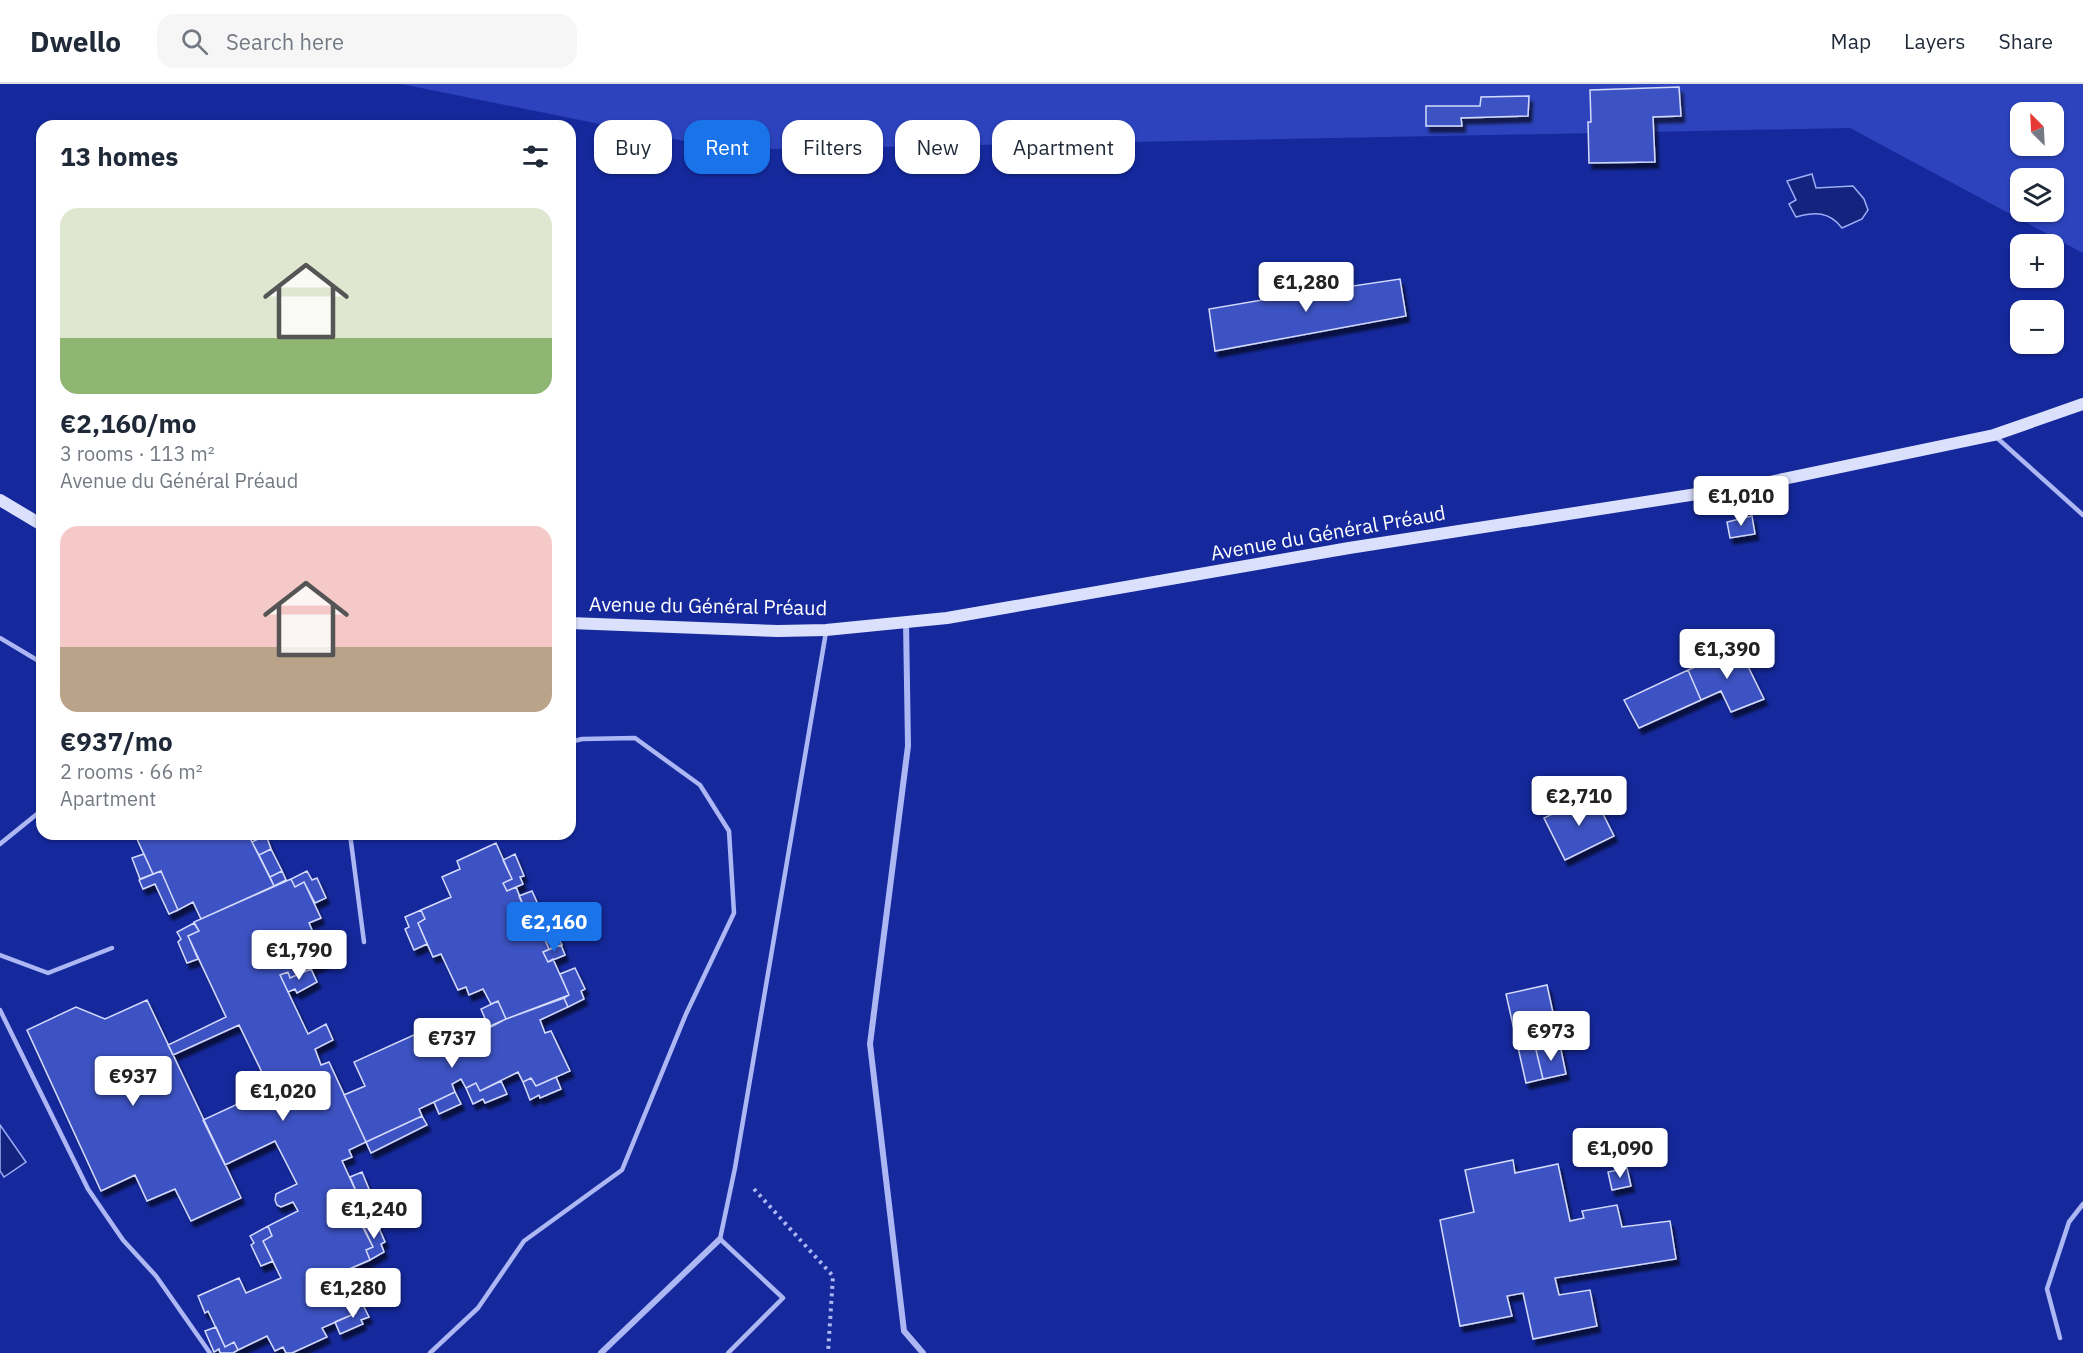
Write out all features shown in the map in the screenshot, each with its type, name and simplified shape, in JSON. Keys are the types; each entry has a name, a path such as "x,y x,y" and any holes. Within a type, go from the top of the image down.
{"street":[{"name":"Avenue du Général Préaud","path":"576,622 778,631 826,630 958,616 1349,548 1755,485 1994,435 2083,404"},
{"path":"0,500 36,521"},
{"path":"906,622 908,746 870,1044 904,1331 923,1353"},
{"path":"601,1353 720,1239"}],"lane":[{"path":"1994,435 2083,515"},
{"path":"728,1353 783,1298 720,1239 735,1168 826,630"},
{"path":"0,638 36,659"},
{"path":"430,1353 478,1308 524,1241 622,1170 686,1014 734,913 729,831 700,785 635,738 576,740"},
{"path":"0,844 36,815"},
{"path":"351,840 364,942"},
{"path":"0,955 48,973 112,948"},
{"path":"0,1010 88,1189 123,1240 156,1276 210,1353"},
{"path":"2060,1338 2047,1288 2069,1222 2083,1204"}],"path":[{"path":"735,1168 833,1276 828,1353"}],"shaded area":[{"path":"401,84 2083,84 2083,253 2064,243 2064,234 2048,234 2025,222 2064,222 2064,168 2010,168 2010,214 1850,128 1135,142 1135,120 992,120 992,145 980,145 980,120 895,120 895,147 883,147 883,120 782,120 782,149 770,149 770,120 684,120 684,141 672,139 672,120 594,120 594,123"},
{"path":"1812,174 1816,188 1853,186 1864,199 1868,210 1862,219 1842,228 1832,218 1821,214 1796,217 1789,204 1796,200 1787,181"},
{"path":"0,1125 26,1162 4,1177 0,1171"}],"building":[{"path":"1679,87 1681,116 1653,117 1655,162 1589,163 1590,90"},
{"path":"1529,96 1528,116 1461,118 1462,126 1426,126 1426,106 1480,106 1481,97"},
{"path":"1331,279 1333,289 1400,279 1406,316 1215,351 1209,309 1320,290 1318,282"},
{"path":"1752,516 1755,534 1730,538 1727,522"},
{"path":"1739,648 1764,699 1731,712 1721,691 1701,700 1688,670"},
{"path":"1688,670 1701,700 1639,728 1624,700"},
{"path":"1593,794 1614,836 1565,860 1544,818"},
{"path":"137,840 251,840 274,886 201,919 193,902 178,910 161,871 153,874"},
{"path":"268,840 271,849 259,855 252,842"},
{"path":"496,843 512,879 503,883 507,891 516,887 528,917 534,914 549,949 543,952 548,962 553,959 569,995 506,1019 498,1001 491,1004 483,989 469,995 466,987 458,990 441,954 433,957 418,923 425,919 421,910 451,897 442,877 460,869 457,861"},
{"path":"271,849 282,871 270,877 259,855"},
{"path":"144,854 153,874 140,879 132,858"},
{"path":"515,854 524,876 520,877 523,884 507,891 503,883 512,879 503,860"},
{"path":"161,871 178,910 169,914 155,884 143,889 139,880"},
{"path":"282,871 286,880 274,886 270,877"},
{"path":"307,871 312,880 317,878 326,898 315,903 304,882 295,887 291,879"},
{"path":"291,879 295,887 304,882 321,918 309,923 326,962 290,978 288,972 280,975 308,1034 326,1024 333,1040 315,1049 321,1065 329,1062 366,1142 349,1150 352,1157 342,1161 359,1198 352,1201 373,1247 366,1250 370,1260 347,1270 361,1301 352,1304 356,1313 322,1328 327,1337 292,1353 286,1353 283,1347 275,1351 267,1336 238,1350 234,1342 225,1347 208,1311 205,1313 198,1296 239,1278 246,1293 281,1278 263,1241 272,1236 268,1226 298,1211 293,1202 281,1207 275,1200 276,1194 297,1184 275,1141 225,1165 203,1120 270,1089 239,1025 173,1055 168,1045 226,1017 188,936 199,931 194,922"},
{"path":"532,891 541,911 528,917 519,896"},
{"path":"421,910 425,919 418,923 427,944 414,950 405,929 409,927 405,917"},
{"path":"194,923 199,931 188,936 198,959 187,963 178,942 181,939 177,932"},
{"path":"552,924 562,945 549,949 540,929"},
{"path":"561,945 565,955 548,962 543,952"},
{"path":"575,968 585,989 581,991 584,999 568,1007 564,998 569,995 560,974"},
{"path":"311,969 317,982 297,993 295,989 288,992 280,975 288,972 290,978"},
{"path":"1547,985 1560,1045 1536,1050 1543,1079 1526,1083 1506,994"},
{"path":"564,998 568,1007 540,1020 545,1033 551,1031 570,1071 536,1086 531,1078 523,1082 518,1072 480,1091 476,1083 466,1088 461,1079 452,1084 455,1092 419,1109 422,1116 366,1142 344,1095 365,1086 354,1062 416,1034 422,1047 453,1032 457,1041 506,1019"},
{"path":"147,1000 241,1198 191,1221 175,1189 147,1201 135,1175 101,1191 27,1030 76,1007 105,1019"},
{"path":"498,1001 506,1019 489,1028 481,1009"},
{"path":"1560,1045 1566,1074 1543,1079 1536,1050"},
{"path":"556,1077 561,1089 530,1100 523,1082 531,1078 536,1086"},
{"path":"501,1081 507,1094 485,1103 483,1099 473,1104 466,1088 476,1083 480,1091"},
{"path":"455,1092 461,1104 439,1114 434,1102"},
{"path":"422,1116 427,1125 371,1153 366,1142"},
{"path":"1513,1160 1515,1173 1558,1164 1570,1221 1584,1218 1582,1211 1617,1205 1622,1227 1670,1221 1676,1259 1555,1278 1559,1295 1590,1290 1597,1326 1533,1339 1523,1293 1507,1296 1512,1316 1460,1326 1440,1220 1474,1212 1465,1170"},
{"path":"1627,1168 1631,1186 1612,1190 1608,1172"},
{"path":"362,1172 371,1194 367,1195 371,1203 356,1212 352,1201 359,1198 350,1177"},
{"path":"376,1221 385,1242 381,1244 384,1252 370,1260 366,1250 373,1247 362,1226"},
{"path":"268,1226 272,1236 263,1241 273,1261 261,1266 251,1245 254,1243 250,1236"},
{"path":"361,1301 369,1317 361,1320 363,1324 340,1334 335,1322 356,1313 352,1304"},
{"path":"216,1327 225,1347 234,1342 238,1350 233,1353 220,1353 219,1349 214,1352 205,1331"}]}
